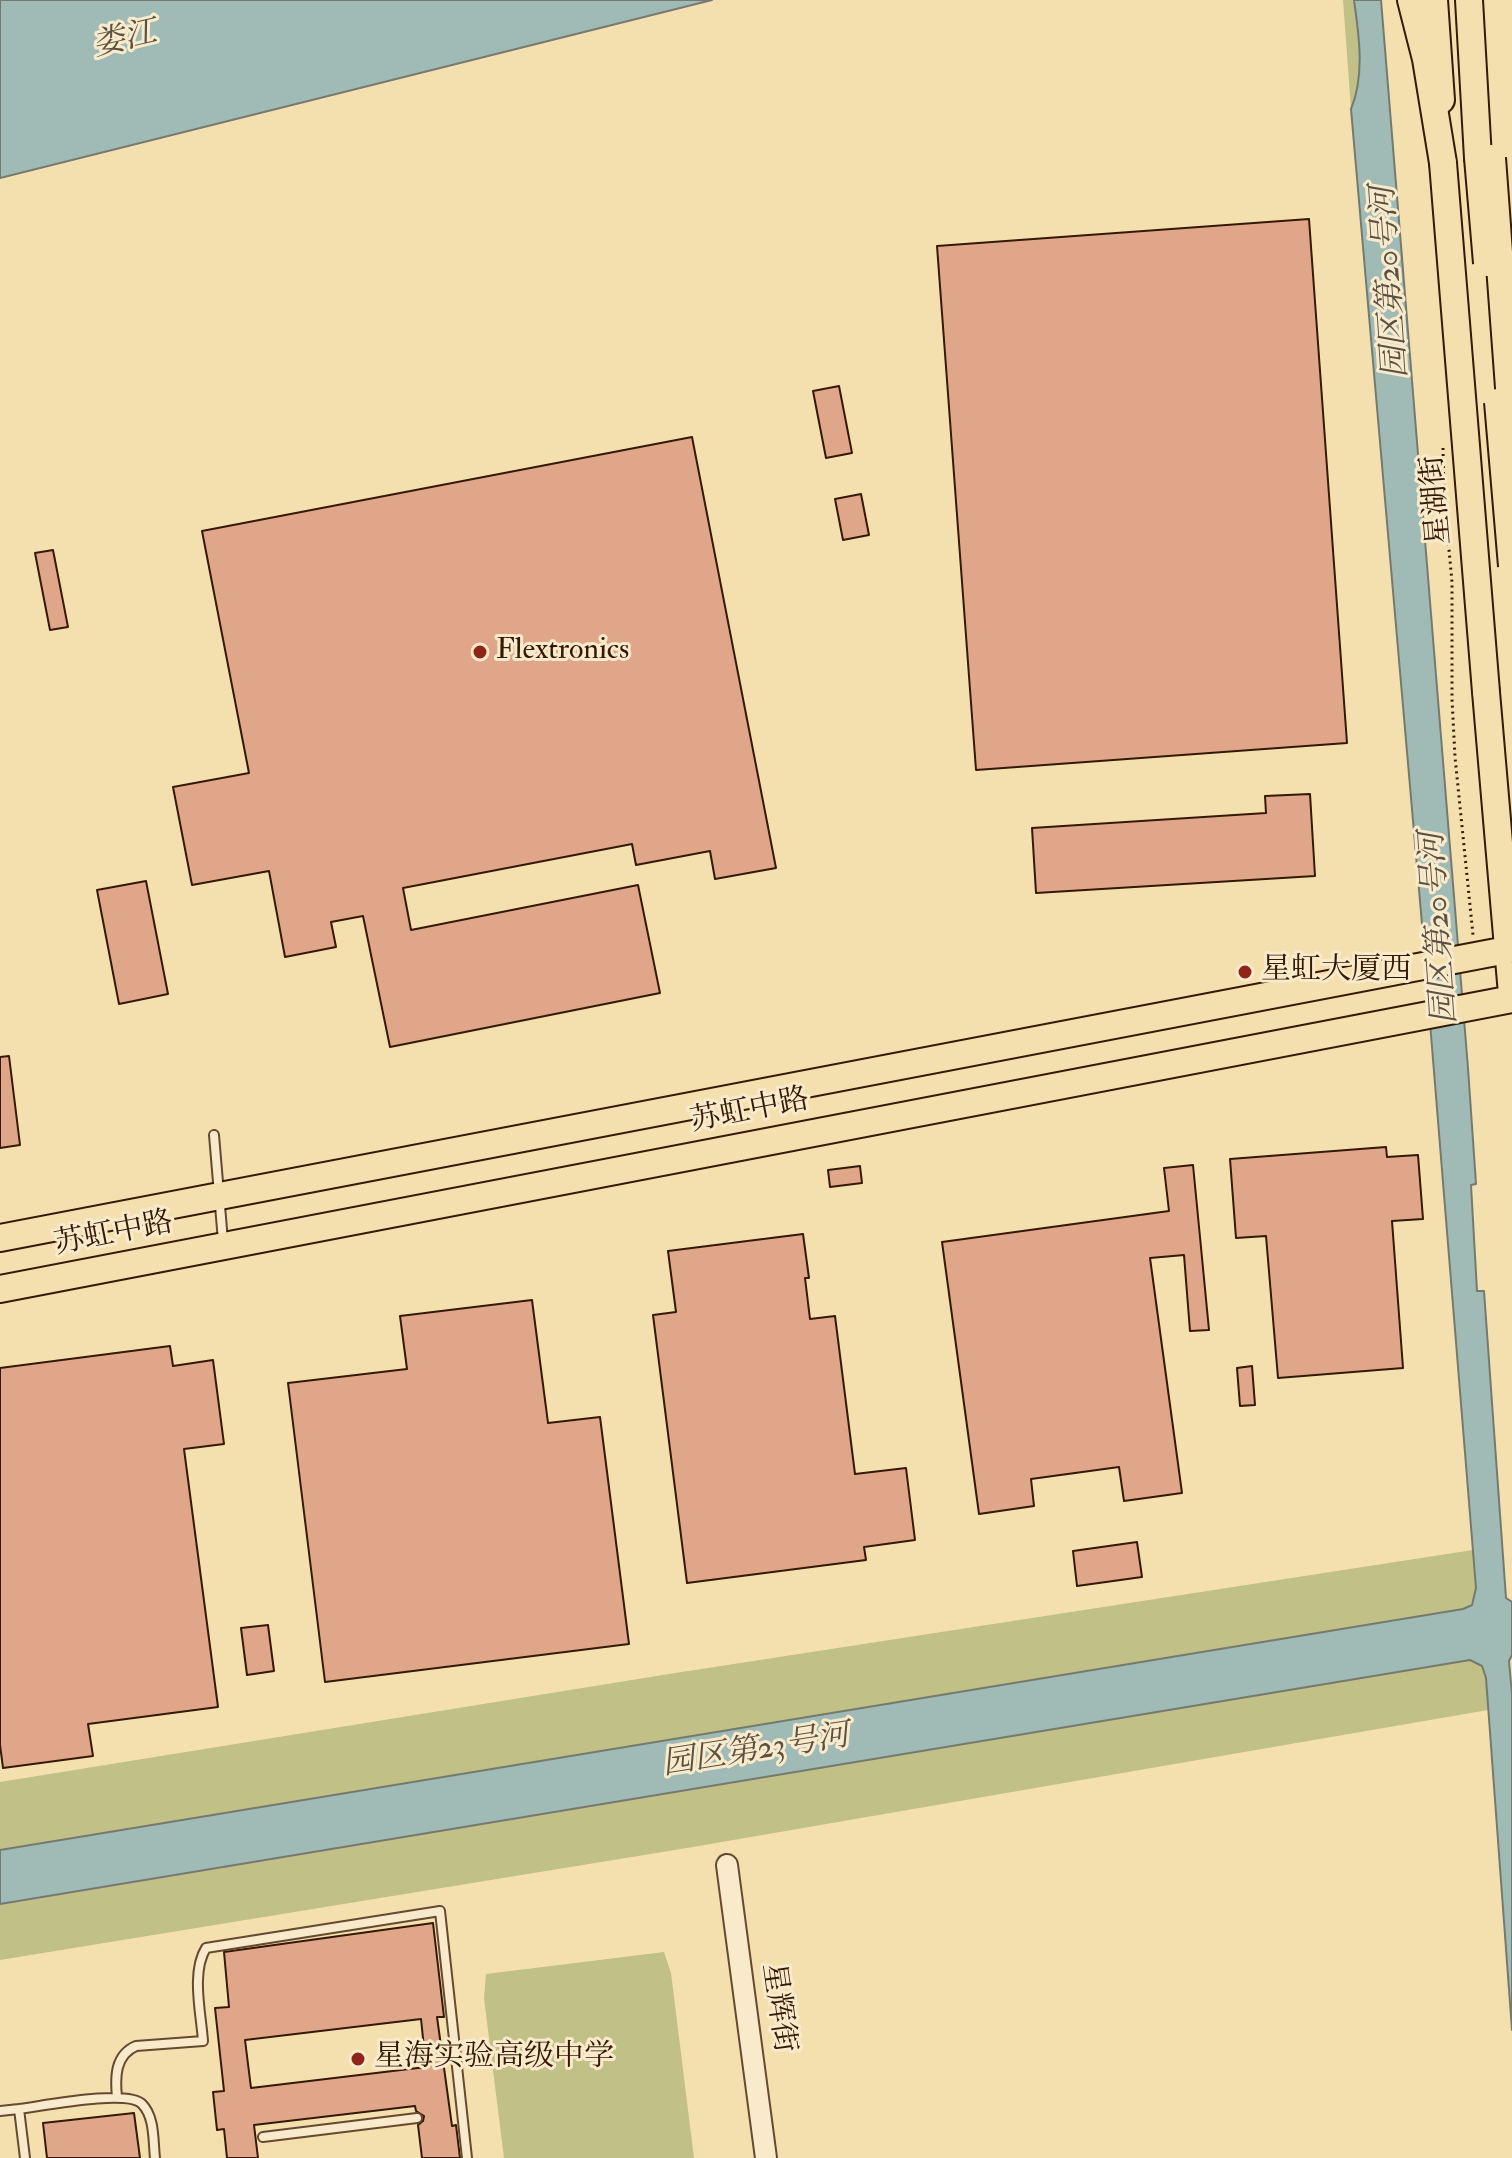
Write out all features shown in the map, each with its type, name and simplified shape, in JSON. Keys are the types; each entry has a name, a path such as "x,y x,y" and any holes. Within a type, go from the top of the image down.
{"main road":[{"path":"1411,0 1426,59 1443,163"},
{"name":"星湖街","path":"1434,0 1440,56 1443,163 1512,997"},
{"path":"1458,0 1462,53 1478,158"},
{"path":"1469,0 1478,158 1512,566"},
{"path":"1484,0 1484,53 1512,428"},
{"name":"苏虹中路","path":"0,1238 1509,950"},
{"name":"苏虹中路","path":"0,1289 1512,997"}],"street":[{"name":"星辉街","path":"727,1865 766,2158"}],"lane":[{"path":"214,1135 224,1246"},
{"path":"117,2097 116,2072 127,2050 136,2046 203,2041 198,1974 201,1956 206,1948 440,1911 467,2158"},
{"path":"0,2111 117,2097 135,2099 148,2111 155,2158"},
{"path":"19,2109 25,2158"},
{"path":"451,2114 462,2113"},
{"path":"263,2137 417,2118"}],"path":[{"path":"1444,441 1442,452 1452,582 1455,757 1470,957"}],"shaded area":[{"path":"1343,0 1354,0 1359,41 1358,83 1351,109"},
{"path":"1473,1550 1476,1591 1464,1609 0,1850 0,1782 669,1674"},
{"path":"1462,1660 1482,1666 1488,1710 687,1848 0,1960 0,1904"},
{"path":"664,1952 671,1973 694,2158 504,2158 484,1998 486,1974"}],"water":[{"name":"娄江","path":"0,0 712,0 0,178"},
{"path":"1354,0 1381,0 1468,1068 1476,1184 1471,1185 1477,1291 1484,1291 1506,1598 1512,1602 1512,1655 1509,1661 1512,1694 1512,2030 1486,1678 1482,1666 1470,1660 0,1904 0,1850 1463,1609 1472,1605 1476,1588 1351,109 1359,69"}],"building":[{"path":"1309,219 1347,743 976,770 937,246"},
{"path":"839,386 852,453 826,458 813,391"},
{"name":"Flextronics","path":"692,437 776,868 715,879 710,851 636,865 632,844 403,888 411,930 638,885 660,993 390,1047 363,916 331,922 336,947 285,957 269,871 192,885 173,787 249,773 202,531"},
{"path":"861,494 869,535 843,540 835,499"},
{"path":"53,550 68,627 50,630 35,553"},
{"path":"1310,794 1315,876 1036,893 1032,828 1266,813 1265,796"},
{"path":"146,881 168,994 119,1004 97,890"},
{"path":"9,1056 20,1145 0,1148 0,1057"},
{"path":"1386,1147 1387,1157 1418,1155 1423,1219 1392,1221 1403,1368 1278,1378 1266,1236 1236,1238 1230,1159"},
{"path":"1193,1165 1209,1330 1190,1331 1184,1255 1150,1258 1182,1493 1124,1501 1119,1467 1031,1479 1034,1506 979,1514 942,1242 1169,1211 1164,1168"},
{"path":"860,1166 862,1183 830,1187 828,1170"},
{"path":"803,1234 810,1319 835,1316 855,1474 906,1468 915,1540 864,1547 866,1560 687,1583 653,1315 676,1312 668,1251"},
{"path":"532,1300 548,1423 600,1417 629,1644 325,1682 288,1383 407,1369 400,1316"},
{"path":"170,1346 173,1366 213,1360 224,1444 184,1449 218,1707 88,1724 93,1756 3,1768 0,1745 0,1368"},
{"path":"1252,1366 1255,1405 1240,1406 1237,1368"},
{"path":"1137,1542 1142,1577 1077,1586 1073,1551"},
{"path":"268,1625 274,1671 247,1675 241,1628"},
{"path":"433,1923 444,2017 437,2017 452,2126 456,2125 460,2158 422,2158 418,2125 424,2116 416,2111 415,2106 254,2125 258,2158 227,2158 224,2129 217,2130 213,2092 224,2091 215,2008 229,2007 224,1952","holes":["421,2019 426,2067 251,2088 245,2040"]},
{"path":"134,2113 140,2158 47,2158 43,2123"}],"place":[{"name":"Flextronics","path":"480,652"},
{"name":"星虹大厦西","path":"1245,972"},
{"name":"星海实验高级中学","path":"358,2059"}],"water label":[{"name":"园区第20号河","path":"1392,282"},
{"name":"园区第20号河","path":"1441,928"},
{"name":"园区第23号河","path":"756,1752"}]}
